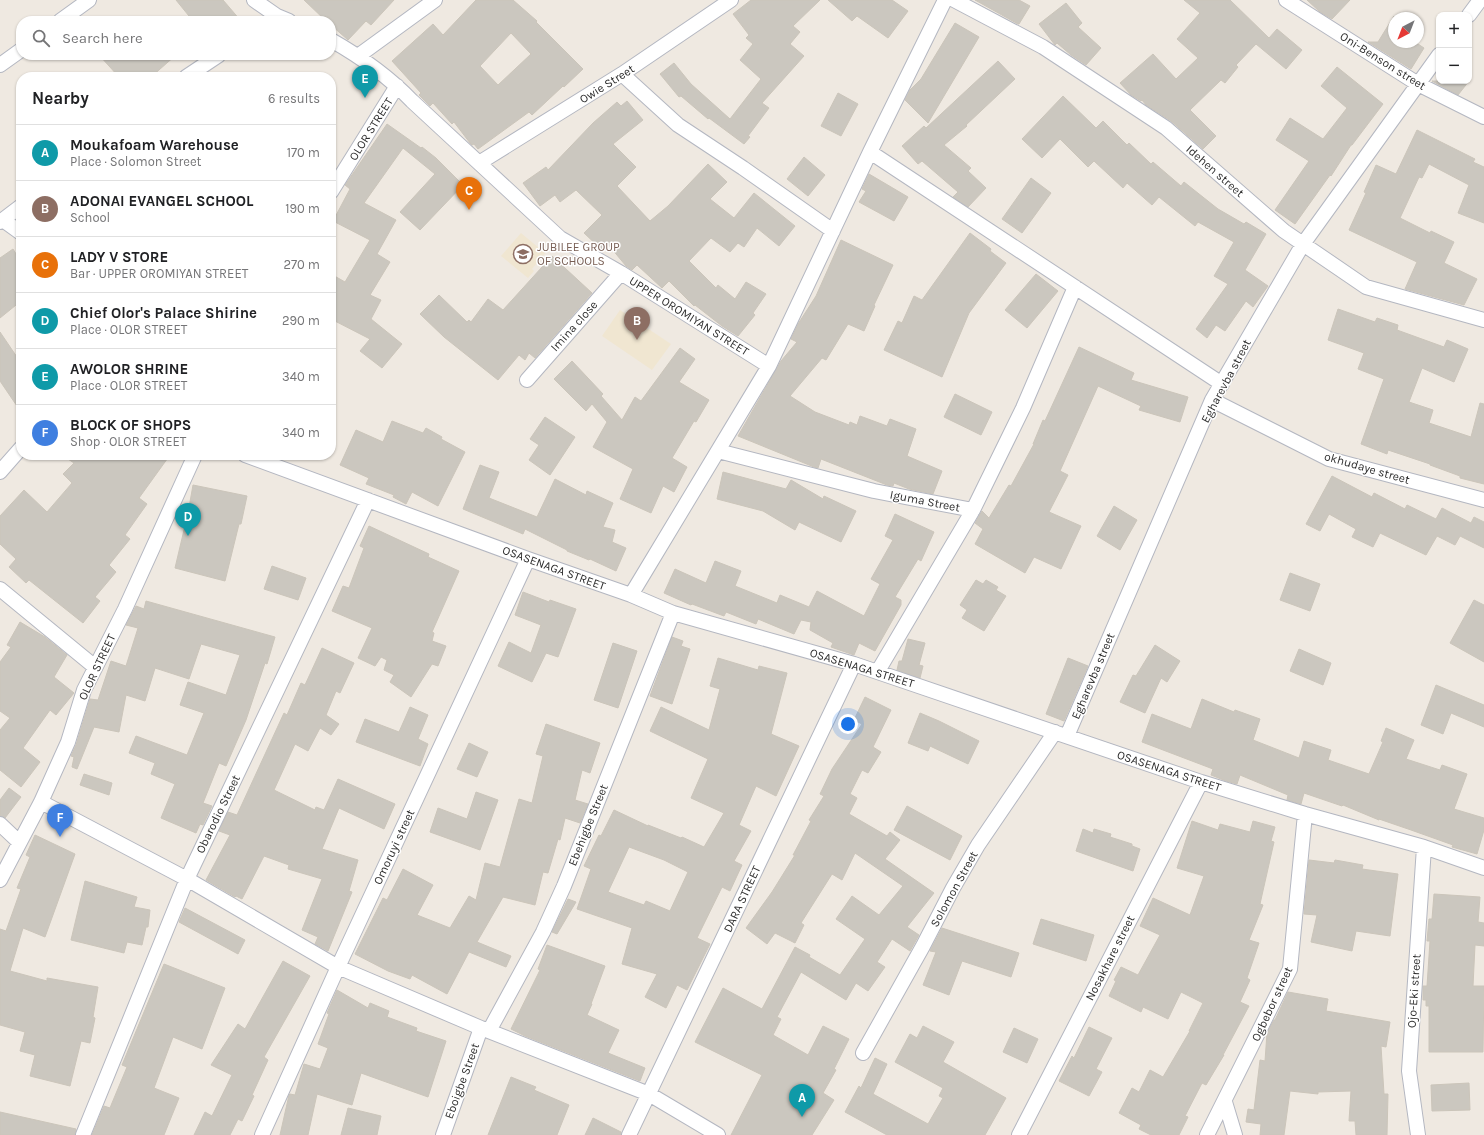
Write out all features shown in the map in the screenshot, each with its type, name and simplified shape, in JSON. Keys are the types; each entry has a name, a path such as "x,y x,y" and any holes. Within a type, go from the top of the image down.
{"street":[{"path":"67,16 90,0"},
{"path":"254,0 275,16"},
{"path":"358,56 435,0"},
{"name":"Owie Street","path":"479,163 622,74 731,0"},
{"path":"631,595 769,366 870,152 945,0"},
{"name":"Idehen street","path":"954,0 1043,47 1166,128 1284,231 1366,287 1484,320"},
{"name":"Oni-Benson street","path":"1286,0 1418,84 1484,117"},
{"path":"1471,12 1480,0"},
{"name":"UPPER OROMIYAN STREET","path":"336,43 358,56 397,86 560,238 621,273 769,366"},
{"path":"0,65 16,54"},
{"name":"Egharevba street","path":"1061,734 1212,400 1304,244 1436,59"},
{"path":"194,72 212,60"},
{"path":"622,74 678,125 833,231"},
{"name":"OLOR STREET","path":"336,184 397,86"},
{"path":"870,152 1222,384"},
{"path":"16,210 2,221 16,230"},
{"name":"Imina close","path":"527,380 621,273"},
{"path":"974,510 1023,408 1075,287"},
{"name":"okhudaye street","path":"1212,400 1330,459 1484,500"},
{"name":"Iguma Street","path":"718,451 874,491 974,510 878,671"},
{"path":"0,472 16,454"},
{"name":"OLOR STREET","path":"0,880 41,802 68,742 84,690 125,608 194,460"},
{"name":"OSASENAGA STREET","path":"259,460 528,560 631,595 674,613 878,671 1201,782 1305,814 1424,847 1484,868"},
{"name":"Obarodio Street","path":"83,1135 187,879 368,500"},
{"name":"Omoruyi street","path":"262,1135 338,967 528,560"},
{"path":"0,589 95,667"},
{"name":"Ebehigbe Street","path":"485,1030 543,932 564,886 674,613"},
{"name":"DARA STREET","path":"629,1135 854,664"},
{"name":"Solomon Street","path":"863,1053 916,960 953,888 978,845 1061,734"},
{"name":"Nosakhare street","path":"1019,1135 1201,782"},
{"path":"41,802 187,879 338,967 485,1030 649,1094 718,1135"},
{"name":"Ogbebor street","path":"1207,1135 1225,1102 1290,969 1305,814"},
{"path":"0,824 19,842"},
{"name":"Ojo-Eki street","path":"1418,1135 1409,1071 1424,847"},
{"name":"Eboigbe Street","path":"443,1135 485,1030"},
{"path":"1225,1102 1234,1135"}],"shaded area":[{"name":"JUBILEE GROUP OF SCHOOLS","path":"521,233 545,253 532,269 534,271 528,278 501,256"},
{"path":"620,310 671,344 652,370 602,336"}],"building":[{"path":"176,0 223,0 237,16 189,16"},
{"path":"304,0 394,0 371,25 366,21 348,40 336,29 336,16 321,16"},
{"path":"476,0 513,0 537,21 536,22 583,69 532,115 529,112 478,149 474,144 472,145 470,143 454,122 452,124 433,103 430,106 419,95 421,93 392,61 433,24 443,35","holes":["511,33 531,54 498,85 480,66"]},
{"path":"751,0 820,0 793,26 800,32 790,44 804,56 762,103 769,108 748,136 750,137 744,144 709,118 708,119 681,96 679,97 660,74 674,63 691,84 730,119 761,79 740,60 753,44 746,38 749,35 733,14"},
{"path":"828,0 892,0 908,11 888,38 857,16 852,21"},
{"path":"975,0 1019,0 1030,6 1018,24"},
{"path":"1184,0 1230,0 1269,38 1277,29 1302,50 1286,69 1256,44 1236,65 1238,67 1225,83 1221,80 1190,110 1216,136 1203,149 1171,121 1146,105 1142,100 1141,101 1131,95 1120,83 1153,54 1176,79 1198,58 1177,39 1200,13"},
{"path":"1307,0 1350,0 1332,19 1320,12"},
{"path":"1066,3 1082,23 1078,27 1101,48 1086,65 1057,43 1055,45 1039,24"},
{"path":"955,23 979,37 928,123 905,100 910,90 921,79"},
{"path":"1388,26 1388,48 1424,48 1411,69 1368,42 1378,42"},
{"path":"104,60 170,60 157,72 114,72"},
{"path":"998,61 1015,79 966,125 967,126 944,145 971,168 968,171 986,188 968,207 953,197 958,192 922,161 918,164 902,146 924,126 926,128"},
{"path":"1337,67 1383,104 1351,145 1331,176 1330,175 1295,224 1275,210 1309,161 1276,140 1290,118 1323,139 1347,108 1321,86"},
{"path":"1438,84 1467,84 1458,95"},
{"path":"838,93 858,104 841,136 821,126"},
{"path":"1063,96 1096,128 1103,121 1127,145 1129,143 1151,164 1153,162 1181,186 1184,182 1218,209 1244,224 1246,222 1266,234 1245,270 1268,286 1253,307 1246,301 1225,331 1216,325 1207,338 1196,329 1228,284 1214,276 1234,242 1198,222 1195,226 1159,197 1152,205 1127,183 1123,188 1094,161 1088,167 1060,139 1042,158 1022,139"},
{"path":"627,101 643,120 613,144 636,167 617,186 650,221 668,206 708,164 727,182 710,199 734,218 754,193 795,226 779,246 757,228 744,247 738,243 730,252 711,238 689,261 716,288 718,285 735,299 746,282 766,294 753,313 755,315 738,336 722,326 695,305 694,306 669,281 662,288 637,265 632,270 626,266 607,243 601,249 584,233 602,215 576,190 560,202 555,195 540,206 523,183 546,167 548,170 593,123 617,102 621,106"},
{"path":"387,124 436,158 463,185 420,230 400,212 435,174 403,148 364,203 396,220 377,254 390,262 370,295 381,300 371,319 402,344 382,368 360,351 370,339 336,322 336,277 345,282 370,240 336,223 336,215 350,189 345,185"},
{"path":"1417,130 1475,159 1473,162 1484,167 1484,223 1458,213 1469,185 1429,164 1422,178 1419,177 1400,218 1430,233 1431,231 1454,242 1444,263 1477,279 1464,305 1405,289 1417,262 1349,230 1366,193 1364,192 1376,165 1396,174"},
{"path":"804,157 825,175 808,196 787,179"},
{"path":"869,174 908,197 894,221 859,202 866,191 862,189"},
{"path":"1031,178 1051,193 1022,233 1002,219"},
{"path":"970,233 1006,263 969,313 942,377 884,350 898,321 902,323 914,296 922,300"},
{"path":"841,240 893,265 874,305 875,306 864,331 848,324 826,360 822,358 790,396 815,412 849,425 850,422 857,425 860,416 887,426 890,419 916,429 907,456 942,471 933,494 909,489 894,483 893,486 887,485 821,459 818,468 814,467 738,436 781,361 797,342 791,339 798,324 816,296"},
{"path":"13,249 16,254 16,305 0,318 0,258"},
{"path":"552,256 592,293 535,358 529,353 525,360 519,355 498,380 444,337 420,314 439,295 467,322 469,320 471,322 488,299 503,310"},
{"path":"1036,274 1058,291 1027,328 1005,310"},
{"path":"1338,309 1375,322 1377,318 1398,325 1397,330 1444,347 1447,340 1468,349 1454,382 1422,368 1409,402 1433,410 1429,423 1471,437 1480,403 1484,404 1484,484 1460,478 1460,476 1430,464 1388,450 1387,454 1361,444 1384,379 1358,369 1364,353 1328,340"},
{"path":"0,332 16,356 16,405 0,381"},
{"path":"1079,347 1134,373 1131,380 1188,397 1180,422 1139,410 1141,406 1098,386 1060,471 1068,475 1049,512 1081,526 1061,569 1034,557 1025,573 975,544 983,529 975,523 982,511 989,518 1009,485 1011,486 1034,444 1043,420 1045,421"},
{"path":"680,348 695,359 679,382 709,400 696,422 694,421 672,458 687,467 674,492 663,486 651,513 620,499 633,469 593,447 607,422 592,404 586,411 554,379 572,361 603,394 601,396 622,420 635,397 641,401"},
{"path":"955,394 992,412 981,435 944,417"},
{"path":"545,417 575,437 550,475 529,460 539,445 530,439"},
{"path":"392,421 423,433 426,428 442,437 441,439 465,452 438,506 412,492 406,504 393,497 394,495 366,484 369,478 340,465 356,430 383,442"},
{"path":"70,460 166,460 139,498 147,504 125,535 130,539 109,565 116,572 95,597 100,601 83,623 29,580 26,583 9,567 16,559 0,544 0,516 24,490 47,512 72,483 63,474 74,463"},
{"path":"480,465 499,472 489,498 537,517 555,479 586,495 587,491 613,503 603,527 615,530 612,542 626,548 616,571 590,559 589,560 567,551 525,529 523,534 463,509"},
{"path":"723,472 786,489 791,480 823,499 824,496 856,511 841,542 799,522 795,530 763,511 717,499"},
{"path":"1332,476 1372,497 1374,493 1405,509 1407,505 1436,519 1442,508 1471,523 1474,517 1484,522 1484,548 1460,536 1455,545 1437,536 1426,555 1380,533 1373,547 1352,537 1356,529 1329,514 1320,531 1306,524"},
{"path":"193,485 247,496 241,524 239,524 225,581 175,568"},
{"path":"1114,506 1137,520 1120,550 1097,536"},
{"path":"895,514 934,532 921,561 918,559 895,597 901,600 901,605 875,651 859,643 854,655 831,647 833,643 810,630 811,622 801,620 794,634 758,619 756,624 726,612 724,616 692,604 691,605 664,593 675,569 706,583 715,561 741,571 735,586 777,603 780,595 809,607 817,591 864,616 880,584 871,579 893,540 885,536"},
{"path":"369,526 429,554 428,557 459,571 432,632 434,633 432,641 446,646 438,666 432,664 411,697 390,682 394,675 384,670 387,660 381,657 375,666 358,658 372,628 332,611 343,586 349,588 364,548 360,546"},
{"path":"272,566 306,578 298,600 264,589"},
{"path":"1290,573 1320,584 1310,611 1280,600"},
{"path":"976,580 983,584 986,580 998,587 996,590 1006,596 984,631 962,618 967,610 960,605"},
{"path":"523,592 549,602 550,600 576,609 558,657 546,653 532,682 498,666 509,642 531,653 541,625 515,615"},
{"path":"1474,600 1484,605 1484,662 1450,643"},
{"path":"146,601 275,637 267,664 265,663 246,720 226,766 219,763 203,803 212,806 203,825 200,824 196,833 161,818 175,784 151,774 155,763 129,753 136,736 187,755 204,713 180,705 188,682 226,695 240,655 201,644 189,679 155,668 145,701 126,695 119,732 94,727 77,769 72,767 74,757 71,756 76,745 90,699 98,700 111,661 126,666 138,628 126,625 136,606 144,609"},
{"path":"20,622 45,637 67,655 54,677 74,693 56,715 50,710 23,748 40,762 21,787 0,770 0,730 10,718 0,711 0,662 11,647 7,645"},
{"path":"672,637 683,641 681,646 690,649 672,704 650,696"},
{"path":"908,639 925,643 919,665 923,666 920,678 897,670 899,661 902,661"},
{"path":"613,643 637,651 618,708 594,700"},
{"path":"1155,645 1180,661 1167,682 1161,678 1145,713 1120,702 1133,675 1136,676"},
{"path":"322,648 354,663 340,693 336,691 326,715 339,724 331,735 320,728 308,751 295,744 274,790 315,810 316,807 324,810 338,779 395,804 384,829 339,808 322,849 358,860 349,891 352,892 328,951 315,944 318,937 302,930 322,879 288,869 289,865 264,856 242,899 236,896 235,897 206,880 230,835 219,831 228,812 237,815 284,713 287,715 301,683 305,685"},
{"path":"1299,649 1331,663 1323,685 1290,671"},
{"path":"718,658 758,670 759,666 787,673 771,734 799,746 776,796 756,786 739,825 751,831 734,861 742,865 730,891 722,887 697,938 710,944 687,990 677,985 666,1008 645,997 657,974 622,964 632,928 577,909 591,869 584,866 599,835 601,836 614,810 648,826 681,838 682,837 704,847 724,813 691,798 708,759 650,731 661,707 709,730 720,689 710,686","holes":["629,847 664,860 688,872 670,911 646,901 644,905 608,892"]},
{"path":"1068,658 1088,666 1064,721 1046,714"},
{"path":"1436,685 1484,705 1484,727 1451,713 1443,734 1421,725"},
{"path":"865,697 891,710 873,747 881,752 868,773 862,770 850,794 857,798 849,814 887,836 890,832 900,840 885,859 934,893 907,927 919,935 910,951 892,939 877,962 885,967 868,991 856,983 846,1000 801,972 777,1017 781,1019 773,1035 808,1055 823,1026 849,1039 834,1069 836,1070 823,1093 834,1100 812,1135 731,1135 762,1075 695,1042 723,988 762,1009 795,947 840,975 865,939 836,919 852,896 879,915 903,886 855,853 842,880 832,874 801,923 804,925 795,943 775,933 767,944 746,928 772,892 795,855 793,855 811,821 809,820 824,796 820,794 832,769 862,724 854,720"},
{"path":"1202,699 1234,712 1235,710 1260,719 1253,740 1299,758 1304,741 1331,750 1328,760 1369,774 1383,742 1381,741 1386,728 1414,740 1406,759 1440,770 1442,765 1467,774 1454,809 1484,818 1484,830 1477,854 1452,847 1453,845 1379,820 1343,805 1342,806 1304,793 1301,804 1287,800 1288,795 1240,775 1237,784 1226,781 1211,775 1213,769 1142,742 1152,714 1191,729"},
{"path":"410,707 428,715 418,739 428,744 420,766 356,742 365,719 399,732"},
{"path":"920,713 979,741 968,764 930,746 928,751 908,743"},
{"path":"546,724 600,743 590,773 582,770 575,800 588,804 580,823 565,818 560,840 558,839 548,873 543,872 535,905 503,897 477,942 511,956 506,967 469,952 447,994 412,975 410,979 388,971 355,954 383,898 387,900 403,869 433,885 417,915 450,928 469,896 476,900 485,863 500,867 519,799 532,803 543,756 536,754"},
{"path":"469,743 488,752 477,777 457,769"},
{"path":"84,774 112,783 109,795 80,785"},
{"path":"9,788 21,797 5,818 0,816 0,800"},
{"path":"476,792 498,800 480,850 430,832 438,808 467,819"},
{"path":"907,806 962,836 950,860 894,830"},
{"path":"1192,821 1218,830 1220,824 1250,832 1253,821 1275,827 1271,841 1274,842 1260,904 1263,905 1249,940 1259,943 1247,978 1250,980 1240,1002 1249,1006 1224,1055 1206,1085 1202,1083 1185,1116 1188,1117 1179,1135 1151,1135 1139,1129 1141,1125 1119,1113 1132,1088 1139,1092 1150,1070 1163,1077 1190,1031 1203,1003 1181,992 1168,1019 1143,1007 1141,1012 1109,996 1116,981 1114,980 1121,967 1138,975 1160,935 1140,926 1153,898 1190,915 1204,876 1177,868"},
{"path":"1083,829 1093,833 1094,829 1111,834 1110,837 1132,844 1132,846 1140,849 1133,871 1076,851"},
{"path":"35,835 75,854 45,937 23,928 10,971 47,981 47,978 98,987 93,1017 95,1018 90,1043 81,1041 70,1086 30,1076 35,1055 20,1051 25,1032 0,1025 0,929 6,931 21,889 17,888 30,857 26,855"},
{"path":"1309,860 1334,863 1335,860 1363,865 1362,869 1398,874 1390,936 1356,931 1352,951 1311,942 1317,915 1304,914"},
{"path":"85,881 137,897 134,907 150,910 148,927 146,927 142,945 127,942 124,953 71,940"},
{"path":"1434,894 1480,897 1478,922 1484,923 1484,946 1475,945 1473,986 1484,986 1483,1052 1429,1052 1429,1006 1426,1006 1426,1000 1423,1000 1423,986 1427,986 1430,941 1427,941 1429,919 1432,919"},
{"path":"568,899 576,902 557,934 552,932"},
{"path":"185,908 245,940 238,954 179,922"},
{"path":"1041,919 1094,935 1086,961 1033,944"},
{"path":"942,928 1019,953 1011,977 962,961 949,995 923,985 936,952 930,951"},
{"path":"547,945 605,966 587,1015 619,1030 608,1053 645,1068 640,1081 525,1036 511,1029 540,970 538,969"},
{"path":"283,961 310,976 264,1057 268,1060 252,1095 254,1096 242,1121 238,1119 230,1135 194,1135 205,1112 212,1116 232,1075 211,1065 238,1024 245,1029"},
{"path":"164,964 225,988 202,1049 173,1037 154,1088 179,1098 164,1135 92,1135 104,1106 110,1108 127,1067 122,1065"},
{"path":"337,990 368,1008 370,1003 389,1011 387,1017 417,1028 416,1031 446,1041 428,1097 361,1073 352,1105 317,1094 308,1135 280,1135 289,1095 295,1095 304,1064 320,1069 328,1048 318,1044 329,1014 327,1013"},
{"path":"1288,992 1328,999 1326,1011 1390,1022 1386,1047 1381,1046 1384,1094 1388,1094 1387,1135 1356,1135 1355,1121 1349,1121 1351,1091 1318,1092 1318,1094 1290,1091 1284,1135 1260,1135 1261,1124 1246,1122 1248,1109 1254,1110 1260,1060 1265,1061 1267,1033"},
{"path":"923,1026 954,1042 943,1062 1006,1098 985,1135 887,1135 845,1112 859,1086 861,1088 875,1058 887,1064 873,1094 928,1124 943,1098 939,1096 943,1088 895,1062 910,1034 917,1038"},
{"path":"1089,1027 1112,1038 1096,1069 1102,1072 1089,1096 1059,1081 1072,1056 1074,1058"},
{"path":"1014,1028 1038,1039 1027,1063 1003,1052"},
{"path":"511,1077 536,1087 534,1090 569,1105 557,1135 488,1135"},
{"path":"1469,1083 1470,1110 1432,1111 1431,1085"},
{"path":"348,1108 381,1116 377,1135 341,1135"},
{"path":"0,1112 76,1129 75,1135 0,1135"},
{"path":"593,1118 621,1132 621,1135 585,1135"}],"place":[{"name":"AWOLOR SHRINE","path":"365,98"},
{"name":"LADY V STORE","path":"469,210"},
{"name":"JUBILEE GROUP OF SCHOOLS","path":"523,254"},
{"name":"ADONAI EVANGEL SCHOOL","path":"637,340"},
{"name":"Chief Olor's Palace Shirine","path":"188,536"},
{"name":"BLOCK OF SHOPS","path":"60,837"},
{"name":"Moukafoam Warehouse","path":"802,1117"}]}
